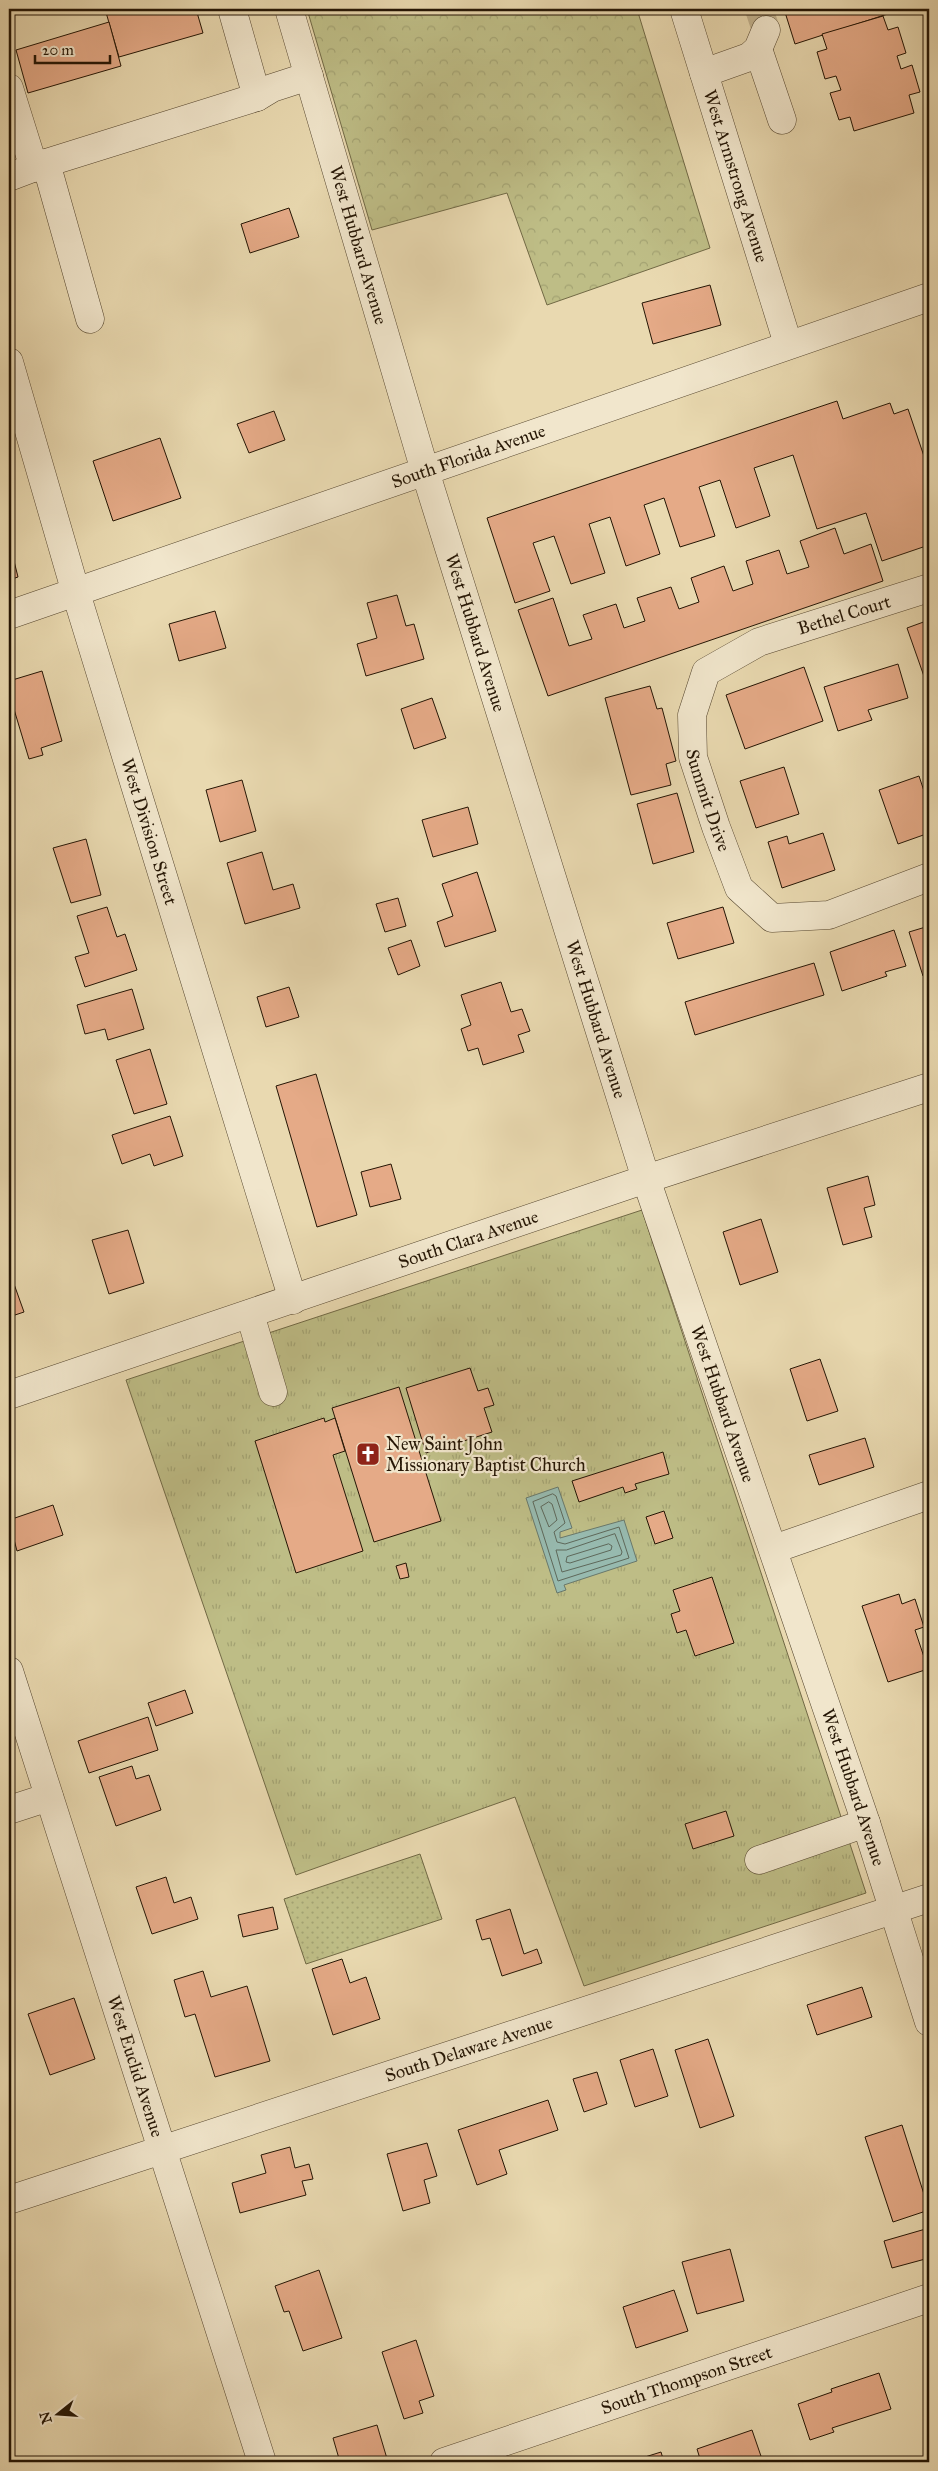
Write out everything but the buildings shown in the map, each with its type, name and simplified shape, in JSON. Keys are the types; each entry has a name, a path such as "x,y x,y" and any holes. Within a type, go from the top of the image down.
{"street":[{"path":"232,9 256,97"},
{"name":"West Hubbard Avenue","path":"289,9 425,471 646,1179 774,1549 866,1823 929,2022"},
{"name":"West Armstrong Avenue","path":"684,9 788,344"},
{"path":"704,73 749,57 762,40 782,120"},
{"path":"29,170 256,97 272,88 309,76"},
{"path":"9,88 29,170 90,319"},
{"name":"South Florida Avenue","path":"9,616 788,344 929,297"},
{"name":"West Division Street","path":"9,362 76,593 293,1300"},
{"name":"Bethel Court","path":"759,642 929,588"},
{"name":"Summit Drive","path":"759,642 706,672 692,715 693,757 739,888 772,918 829,915 929,878"},
{"name":"South Clara Avenue","path":"9,1396 646,1179 929,1087"},
{"path":"250,1314 273,1392"},
{"path":"774,1549 929,1495"},
{"name":"West Euclid Avenue","path":"9,1671 262,2462"},
{"path":"9,1810 49,1797"},
{"path":"759,1860 866,1823"},
{"name":"South Delaware Avenue","path":"9,2200 929,1898"},
{"name":"South Thompson Street","path":"444,2462 929,2298"}],"green space":[{"path":"307,9 637,9 710,248 547,305 507,193 372,230"},
{"path":"642,1210 866,1893 584,1986 515,1797 296,1875 126,1380"},
{"path":"420,1854 442,1919 306,1964 284,1899"}],"water":[{"path":"558,1487 572,1528 560,1532 560,1538 624,1520 637,1561 564,1585 566,1590 557,1593 526,1498"}],"tunnel":[{"path":"759,9 766,30"}],"place":[{"name":"New Saint John Missionary Baptist Church","path":"368,1454"}]}
